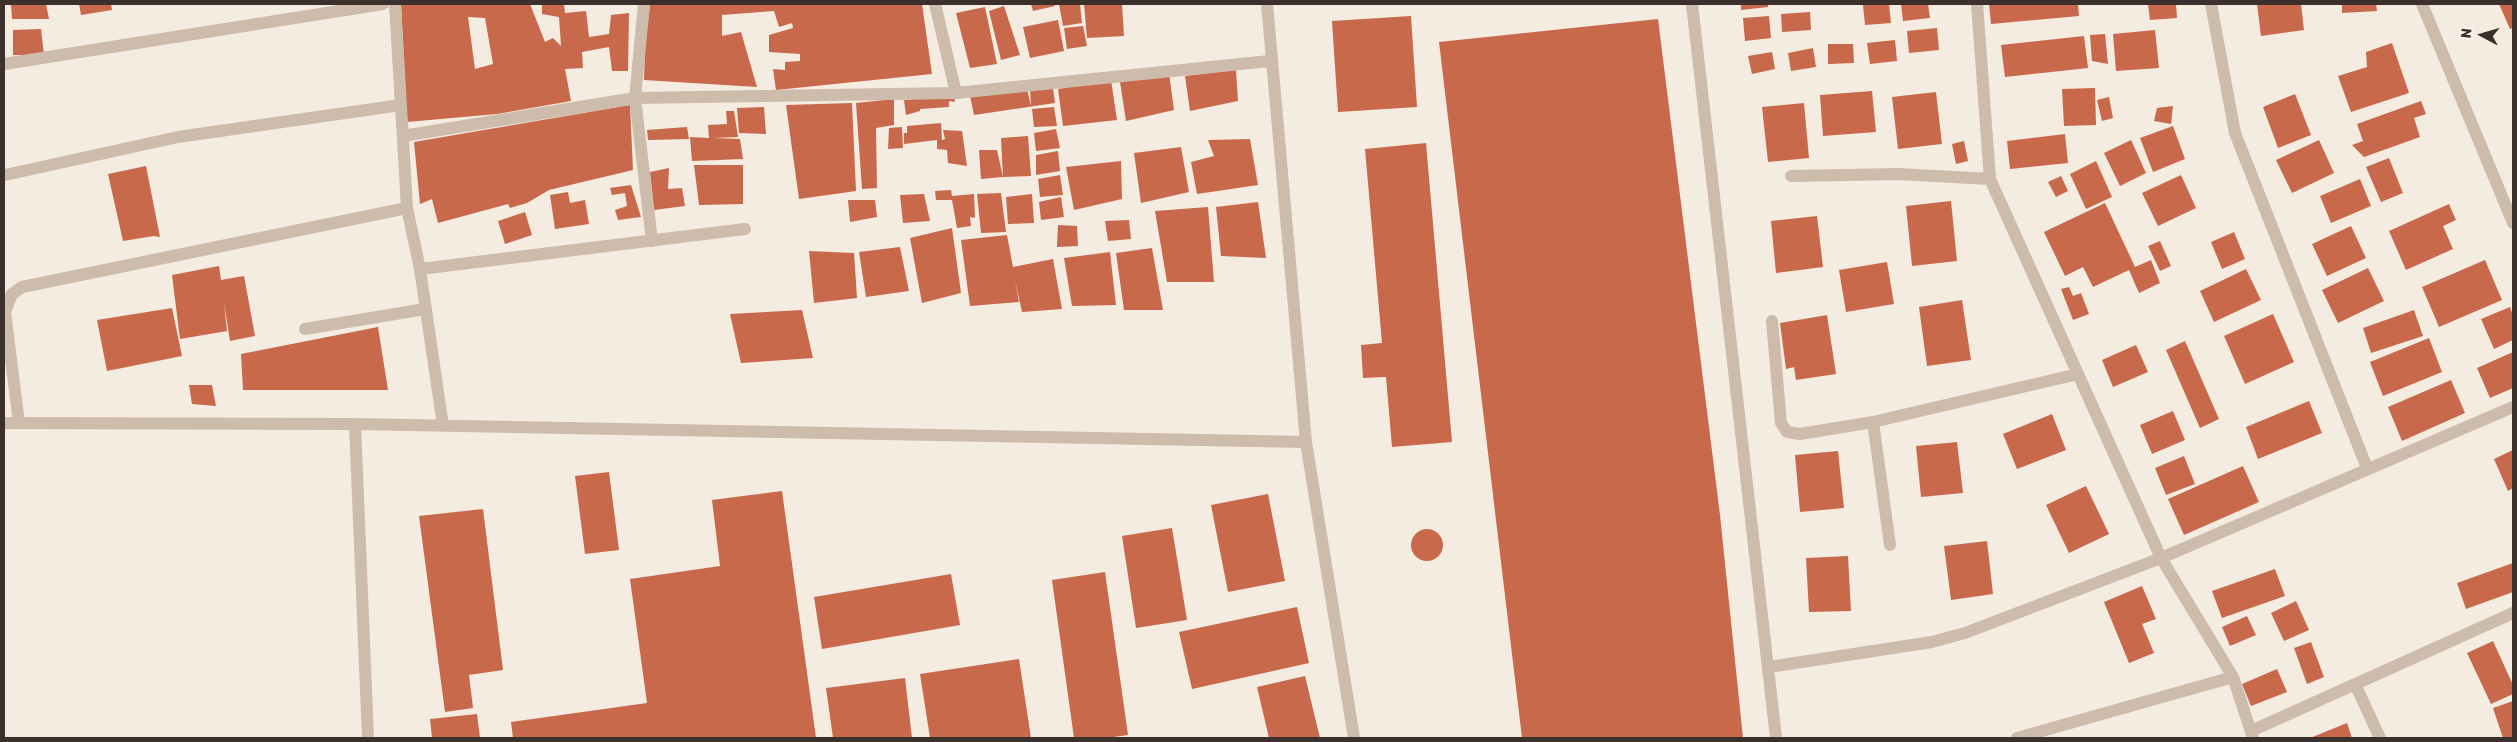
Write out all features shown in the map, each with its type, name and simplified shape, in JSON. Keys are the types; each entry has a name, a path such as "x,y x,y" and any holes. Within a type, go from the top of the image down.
{"street":[{"path":"4,64 383,4"},
{"path":"395,4 407,208 420,269 442,426"},
{"path":"644,4 635,98 652,240"},
{"path":"935,4 956,93"},
{"path":"1267,4 1270,61 1306,442 1354,738"},
{"path":"1692,4 1776,738"},
{"path":"1976,4 1990,178 2162,558 2232,677 2252,734 2356,684 2513,613"},
{"path":"2211,4 2235,133 2367,468"},
{"path":"2422,4 2513,223"},
{"path":"403,136 635,98 956,93 1270,61"},
{"path":"5,175 178,137 401,105"},
{"path":"1791,176 1898,174 1990,178"},
{"path":"19,423 5,312 12,294 22,287 407,208"},
{"path":"420,269 745,229"},
{"path":"305,329 425,309"},
{"path":"1772,321 1781,423 1788,432 1800,434 1873,422 2078,374"},
{"path":"1769,667 1932,642 1965,633 2162,558 2367,468 2513,407"},
{"path":"4,422 356,424 1306,442"},
{"path":"1873,422 1890,545"},
{"path":"356,424 368,738"},
{"path":"2018,738 2232,677"},
{"path":"2356,684 2380,738"}],"building":[{"path":"11,4 46,4 49,19 12,19"},
{"path":"79,4 111,4 112,10 81,15"},
{"path":"401,4 530,4 545,42 553,38 561,46 559,17 542,14 542,4 564,4 565,13 586,11 589,37 609,34 611,15 629,13 628,71 612,71 609,47 582,52 583,68 565,69 571,101 497,114 407,122","holes":["468,17 485,18 493,64 475,69"]},
{"path":"650,4 922,4 932,74 776,90 773,69 785,70 785,62 800,61 800,54 769,52 769,35 793,28 792,23 779,27 774,11 722,15 722,36 741,32 757,87 644,80 645,45"},
{"path":"1031,4 1054,4 1055,6 1033,11"},
{"path":"1059,4 1080,4 1082,23 1063,26"},
{"path":"1084,4 1122,4 1124,36 1087,38"},
{"path":"1741,4 1768,4 1768,7 1741,10"},
{"path":"1889,4 1891,23 1865,25 1863,5"},
{"path":"1901,4 1928,4 1930,18 1903,21"},
{"path":"1989,4 2078,4 2079,16 1991,24"},
{"path":"2148,4 2176,4 2177,18 2150,20"},
{"path":"2257,4 2301,4 2304,30 2261,36"},
{"path":"2342,4 2376,4 2377,11 2342,13"},
{"path":"2499,4 2513,4 2513,28 2510,29"},
{"path":"1004,6 1020,55 1001,60 989,11"},
{"path":"985,7 997,64 970,68 956,13"},
{"path":"1810,12 1811,30 1782,32 1781,14"},
{"path":"1411,16 1417,107 1338,112 1332,21"},
{"path":"1769,16 1771,38 1745,41 1743,18"},
{"path":"1658,19 1720,515 1743,738 1522,738 1439,42"},
{"path":"1058,20 1064,51 1030,58 1023,27"},
{"path":"1083,26 1087,46 1067,49 1064,28"},
{"path":"1937,28 1939,50 1909,53 1907,31"},
{"path":"41,29 44,55 13,55 13,30"},
{"path":"2155,30 2159,68 2116,71 2113,34"},
{"path":"2105,34 2108,64 2092,61 2090,35"},
{"path":"2084,36 2088,68 2005,77 2001,45"},
{"path":"1895,40 1897,61 1870,64 1867,43"},
{"path":"2392,43 2409,93 2351,112 2338,76 2367,67 2366,52"},
{"path":"1828,44 1853,44 1854,63 1828,64"},
{"path":"1813,48 1816,67 1791,71 1788,53"},
{"path":"1772,52 1775,69 1752,74 1748,56"},
{"path":"1236,70 1238,101 1190,111 1185,76"},
{"path":"1169,73 1174,110 1126,121 1120,82"},
{"path":"1111,80 1117,120 1063,126 1058,89"},
{"path":"1053,88 1055,103 974,115 970,96 1027,89 1031,106 1030,89"},
{"path":"2095,88 2096,125 2064,126 2062,89"},
{"path":"1872,91 1876,132 1823,136 1820,95"},
{"path":"1936,92 1942,144 1898,149 1892,97"},
{"path":"2295,94 2311,135 2278,148 2263,107"},
{"path":"954,96 955,102 949,101 949,107 920,109 920,111 906,115 904,100"},
{"path":"2109,97 2113,118 2102,121 2097,100"},
{"path":"894,99 894,125 876,128 877,188 862,189 856,103"},
{"path":"2421,101 2426,114 2414,118 2420,137 2364,157 2352,145 2363,141 2357,124"},
{"path":"852,103 856,191 799,199 786,105"},
{"path":"1804,103 1809,158 1768,162 1762,107"},
{"path":"630,105 633,170 549,190 527,203 510,208 508,204 438,223 432,199 420,204 414,142"},
{"path":"2173,106 2171,124 2154,121 2157,108"},
{"path":"764,107 766,134 739,133 737,108"},
{"path":"1054,107 1057,126 1034,127 1032,109"},
{"path":"726,111 734,111 738,137 713,138 740,139 743,159 692,161 690,137 709,138 708,125 727,124"},
{"path":"941,123 942,140 945,139 943,130 962,131 967,166 948,163 947,150 937,149 937,140 904,144 904,133 907,133 907,126"},
{"path":"2173,126 2185,159 2153,172 2140,138"},
{"path":"687,127 689,139 648,140 647,130"},
{"path":"902,127 903,148 888,149 889,128"},
{"path":"1056,129 1060,148 1036,151 1034,133"},
{"path":"2065,134 2068,163 2010,169 2007,141"},
{"path":"1028,136 1031,176 1003,177 1001,138"},
{"path":"1250,139 1258,185 1197,194 1191,162 1214,156 1208,140"},
{"path":"2131,140 2146,173 2120,186 2104,153"},
{"path":"2319,140 2334,173 2292,193 2276,160"},
{"path":"1964,141 1968,161 1956,164 1952,144"},
{"path":"1426,143 1452,442 1392,447 1386,377 1363,378 1361,345 1382,343 1365,149"},
{"path":"1181,147 1189,192 1141,203 1134,153"},
{"path":"979,150 997,150 1003,177 981,179"},
{"path":"1058,151 1060,171 1036,175 1036,155"},
{"path":"2389,158 2403,193 2381,202 2366,167"},
{"path":"1121,161 1122,199 1074,210 1066,167"},
{"path":"2096,161 2112,197 2086,209 2070,174"},
{"path":"694,165 743,165 743,204 699,205"},
{"path":"146,166 160,237 154,236 123,241 108,174"},
{"path":"669,168 668,189 682,188 685,206 654,210 650,172"},
{"path":"1060,175 1063,195 1040,197 1038,179"},
{"path":"2181,175 2196,208 2158,226 2142,193"},
{"path":"2061,176 2068,191 2056,197 2048,182"},
{"path":"2360,179 2371,206 2331,223 2320,196"},
{"path":"631,185 641,217 618,220 615,210 627,206 625,193 612,195 610,188"},
{"path":"951,190 952,196 974,194 975,218 970,217 971,226 957,228 952,200 936,200 935,191"},
{"path":"568,192 570,203 585,200 589,224 555,229 550,195"},
{"path":"1001,193 1006,232 981,233 977,194"},
{"path":"924,194 930,221 903,223 900,195"},
{"path":"1032,194 1034,223 1008,224 1006,197"},
{"path":"1061,197 1064,217 1041,220 1039,202"},
{"path":"848,200 875,200 877,217 850,222"},
{"path":"1951,201 1957,261 1912,266 1906,206"},
{"path":"1258,202 1266,258 1221,256 1216,207"},
{"path":"2105,203 2135,267 2151,260 2160,283 2139,293 2129,270 2093,287 2083,267 2065,276 2044,232"},
{"path":"2449,204 2456,220 2443,226 2453,249 2406,270 2389,231"},
{"path":"1208,207 1214,282 1167,282 1155,211"},
{"path":"525,212 532,235 505,244 498,221"},
{"path":"1817,216 1823,267 1776,273 1771,221"},
{"path":"1129,220 1131,239 1108,241 1105,221"},
{"path":"1058,225 1077,226 1078,246 1057,247"},
{"path":"2351,226 2366,258 2327,276 2312,244"},
{"path":"952,228 961,293 922,303 910,238"},
{"path":"2234,232 2245,259 2222,269 2211,242"},
{"path":"1007,235 1013,267 1053,259 1062,309 1022,312 1015,280 1019,302 970,306 961,240"},
{"path":"2160,241 2171,266 2160,271 2148,246"},
{"path":"900,247 909,291 866,297 859,252"},
{"path":"1152,248 1163,310 1124,310 1116,253"},
{"path":"809,251 854,253 857,298 814,303"},
{"path":"1110,252 1116,305 1072,306 1064,258"},
{"path":"2485,260 2502,300 2439,327 2422,287"},
{"path":"1887,262 1894,304 1846,312 1839,270"},
{"path":"219,266 221,280 244,276 255,336 230,341 224,303 227,331 180,339 172,275"},
{"path":"2368,268 2384,301 2338,323 2322,290"},
{"path":"2246,269 2261,300 2214,322 2200,291"},
{"path":"2069,287 2073,296 2081,293 2089,314 2073,320 2061,289"},
{"path":"1962,300 1971,360 1927,366 1919,307"},
{"path":"2510,307 2513,316 2513,340 2494,349 2481,319"},
{"path":"172,308 182,356 107,371 97,320"},
{"path":"802,310 813,358 741,363 730,314"},
{"path":"2414,310 2423,336 2371,353 2363,328"},
{"path":"2273,314 2294,362 2245,384 2224,336"},
{"path":"1827,315 1836,374 1796,380 1794,367 1786,369 1780,323"},
{"path":"378,327 388,390 243,390 241,354"},
{"path":"2429,338 2442,372 2383,396 2370,362"},
{"path":"2185,341 2219,419 2200,428 2166,350"},
{"path":"2136,345 2148,372 2113,387 2102,360"},
{"path":"2513,352 2513,388 2490,398 2477,368"},
{"path":"2451,380 2465,413 2402,441 2388,407"},
{"path":"189,385 212,385 216,406 192,404"},
{"path":"2309,401 2322,433 2258,459 2246,427"},
{"path":"2173,411 2185,440 2152,454 2140,425"},
{"path":"2052,414 2066,450 2017,469 2003,434"},
{"path":"1957,442 1963,493 1921,497 1916,446"},
{"path":"2513,450 2513,488 2508,491 2494,459"},
{"path":"1838,451 1844,508 1800,512 1795,455"},
{"path":"2184,456 2195,484 2166,495 2155,468"},
{"path":"2243,466 2259,502 2184,535 2168,499"},
{"path":"609,472 619,550 585,554 575,476"},
{"path":"2086,486 2109,534 2069,553 2046,505"},
{"path":"782,491 816,738 513,738 511,722 647,703 630,579 720,566 712,500"},
{"path":"1268,494 1285,581 1228,592 1211,505"},
{"path":"483,509 503,670 469,675 473,708 445,712 419,516"},
{"path":"1172,528 1187,620 1136,628 1122,536"},
{"path":"1427,529 1439,533 1443,545 1439,557 1427,561 1415,557 1411,545 1415,533"},
{"path":"1987,541 1993,594 1951,600 1944,546"},
{"path":"1848,556 1851,611 1809,612 1806,558"},
{"path":"2513,563 2513,592 2466,609 2457,583"},
{"path":"2275,569 2285,596 2222,618 2212,591"},
{"path":"1105,572 1128,735 1106,738 1074,738 1052,580"},
{"path":"951,574 960,625 822,649 814,597"},
{"path":"2142,586 2156,619 2142,624 2154,653 2129,663 2104,602"},
{"path":"2296,601 2309,630 2284,641 2271,613"},
{"path":"1297,607 1309,663 1192,689 1179,632"},
{"path":"2247,616 2256,635 2230,646 2222,627"},
{"path":"2493,641 2513,685 2513,694 2491,704 2467,653"},
{"path":"2311,642 2324,677 2307,684 2294,648"},
{"path":"1019,659 1031,738 930,738 920,674"},
{"path":"2277,669 2287,692 2251,706 2242,684"},
{"path":"1305,676 1320,738 1269,738 1257,687"},
{"path":"905,678 912,738 833,738 826,688"},
{"path":"2513,701 2513,738 2503,738 2493,708"},
{"path":"477,714 480,738 432,738 430,719"},
{"path":"2347,723 2352,738 2310,738"}]}
